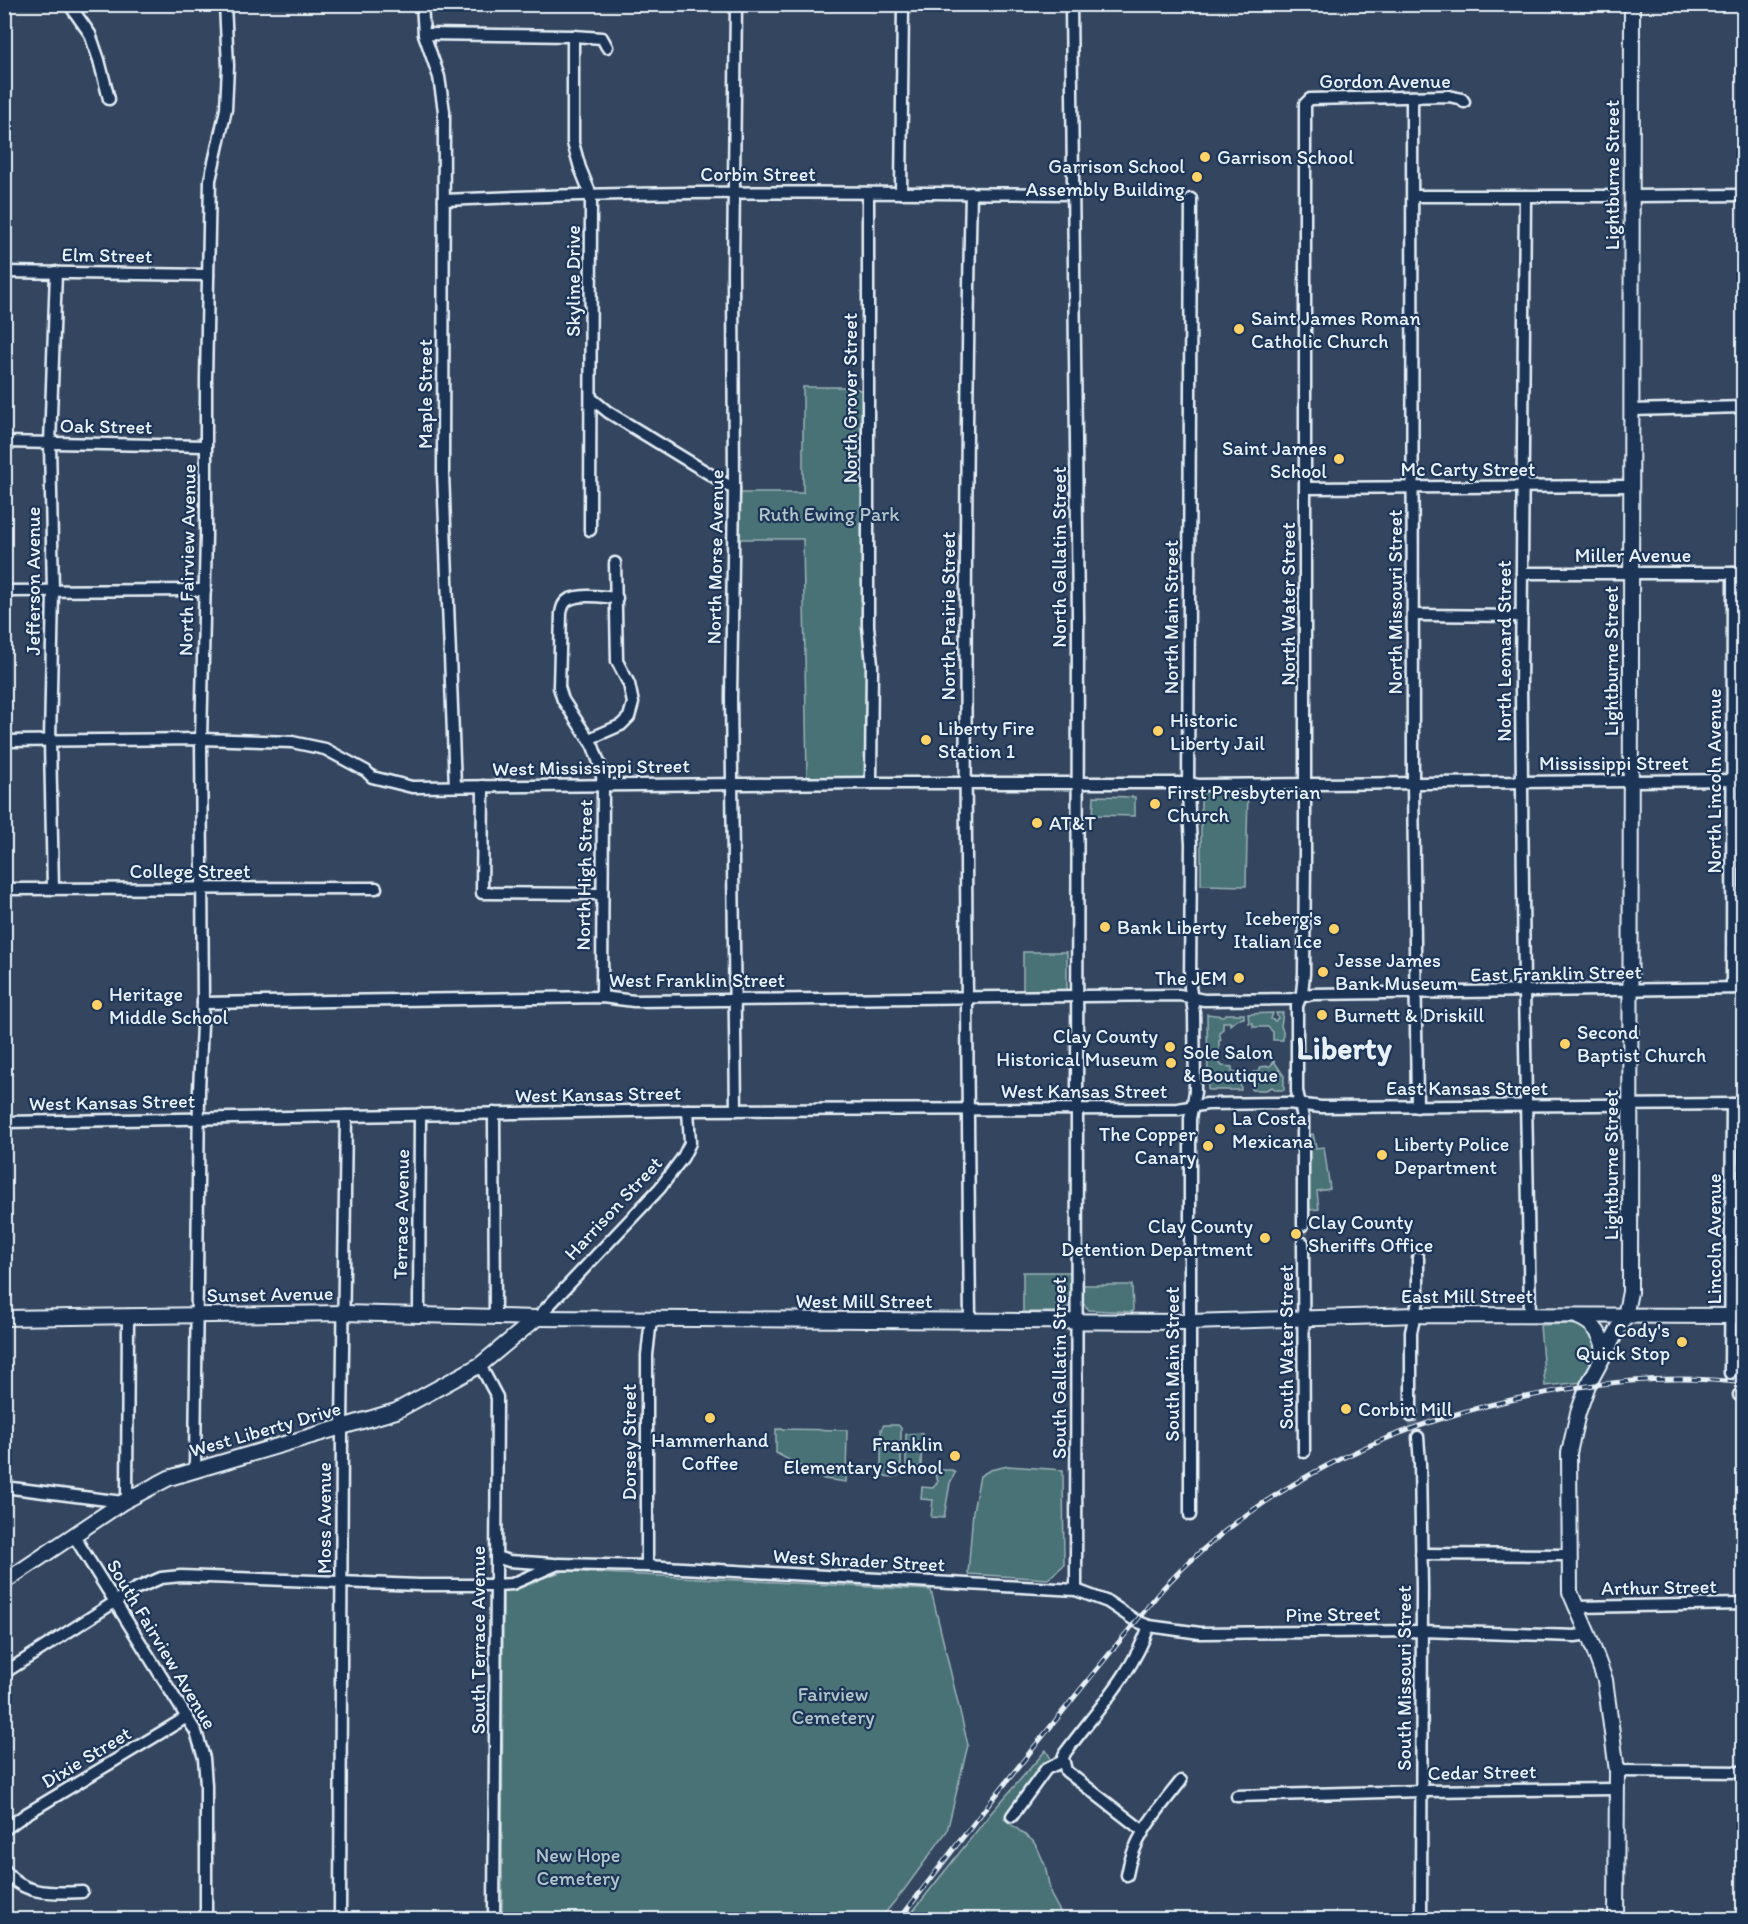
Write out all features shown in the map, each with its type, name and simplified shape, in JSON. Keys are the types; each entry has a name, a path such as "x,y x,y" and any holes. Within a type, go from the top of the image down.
{"main road":[{"name":"Lightburne Street","path":"1617,1920 1617,1771 1605,1680 1570,1592 1569,1453 1578,1413 1588,1385 1625,1316 1630,1292 1632,4"},
{"name":"Sunset Avenue","path":"4,1318 343,1313 537,1318"},
{"name":"East Mill Street","path":"1190,1322 1416,1315 1738,1316"},
{"path":"1576,1316 1588,1321 1597,1330 1603,1342 1604,1355"},
{"name":"West Mill Street","path":"537,1318 1190,1322"},
{"name":"West Liberty Drive","path":"4,1582 125,1501 169,1478 396,1411 480,1365 537,1318"}],"street":[{"path":"69,4 90,34 109,99"},
{"name":"North Fairview Avenue","path":"201,1119 199,1090 203,1003 201,740 208,275 211,171 226,109 228,66 225,4"},
{"name":"Maple Street","path":"422,4 424,34 439,77 444,111 443,473 455,786"},
{"name":"North Morse Avenue","path":"736,4 732,784 736,1110"},
{"path":"901,193 903,4"},
{"name":"North Gallatin Street","path":"1071,4 1078,615 1077,1109"},
{"path":"424,34 602,38 607,47"},
{"name":"Skyline Drive","path":"573,36 573,143 591,195 590,530"},
{"name":"Gordon Avenue","path":"1305,101 1310,99 1449,96 1462,99 1464,102"},
{"name":"North Missouri Street","path":"1412,97 1413,783 1417,1107"},
{"name":"North Water Street","path":"1301,1105 1297,1091 1297,1006 1304,974 1306,783 1305,101"},
{"name":"Corbin Street","path":"444,200 735,192 1073,194"},
{"name":"North Grover Street","path":"868,193 868,626 872,664 871,783"},
{"name":"North Prairie Street","path":"970,1321 966,998 966,452 971,193"},
{"path":"1632,196 1743,195"},
{"path":"1413,196 1606,196"},
{"name":"North Leonard Street","path":"1525,196 1522,782 1530,1316"},
{"name":"North Main Street","path":"1191,199 1189,783 1191,997 1194,1013 1195,1092 1191,1106"},
{"name":"Elm Street","path":"4,272 208,275"},
{"name":"Jefferson Avenue","path":"53,890 50,741 53,591 50,444 56,272"},
{"path":"591,398 608,412 734,489"},
{"path":"1631,410 1743,407"},
{"name":"Oak Street","path":"4,442 206,446"},
{"name":"Mc Carty Street","path":"1306,488 1631,486"},
{"path":"589,740 621,724 629,717 633,703 629,684 617,661 615,562"},
{"name":"Miller Avenue","path":"1522,573 1738,573"},
{"name":"North Lincoln Avenue","path":"1732,988 1738,780 1738,573"},
{"path":"4,591 205,590"},
{"name":"North High Street","path":"602,998 603,785 601,768 589,740 563,700 559,687 561,612 568,599 616,598"},
{"path":"1413,615 1522,616"},
{"name":"West Mississippi Street","path":"4,741 201,740 303,743 325,749 366,771 372,777 412,787 871,783 1189,783 1198,785 1306,783"},
{"name":"Mississippi Street","path":"1306,783 1738,780"},
{"path":"483,786 482,893 602,894"},
{"name":"College Street","path":"4,889 376,888"},
{"name":"East Franklin Street","path":"1191,997 1204,1000 1292,999 1313,994 1743,988"},
{"name":"West Franklin Street","path":"203,1003 602,998 634,1001 1179,995 1191,997"},
{"name":"East Kansas Street","path":"1191,1106 1288,1103 1309,1107 1738,1104"},
{"name":"Lincoln Avenue","path":"1730,1373 1738,1316 1738,1104"},
{"path":"1301,1105 1303,1226"},
{"name":"West Kansas Street","path":"4,1122 688,1110 1178,1109 1191,1106"},
{"name":"South Main Street","path":"1190,1515 1191,1106"},
{"name":"South Gallatin Street","path":"1076,1590 1077,1109"},
{"name":"Harrison Street","path":"537,1318 660,1188 683,1157 690,1143 688,1110"},
{"path":"494,1113 495,1317"},
{"name":"Terrace Avenue","path":"419,1315 420,1114"},
{"name":"Moss Avenue","path":"340,1920 346,1116"},
{"path":"195,1470 201,1119"},
{"name":"South Water Street","path":"1303,1243 1304,1452"},
{"path":"1411,1416 1411,1332 1416,1315 1418,1258"},
{"path":"4,1487 125,1501 128,1315"},
{"name":"Dorsey Street","path":"647,1566 647,1355 651,1319"},
{"name":"South Terrace Avenue","path":"480,1365 497,1397 494,1920"},
{"name":"South Missouri Street","path":"1418,1437 1422,1631 1421,1920"},
{"name":"South Fairview Avenue","path":"74,1536 196,1732 204,1758 206,1785 206,1920"},
{"path":"1421,1554 1569,1555"},
{"name":"West Shrader Street","path":"496,1557 508,1561 558,1564 647,1566 1076,1590 1108,1602 1136,1621 1149,1626"},
{"name":"West Shrader Street","path":"4,1673 147,1582 160,1578 181,1576 496,1586 512,1584 558,1564"},
{"name":"Arthur Street","path":"1575,1607 1743,1604"},
{"path":"1142,1830 1066,1771 1063,1761 1065,1753 1123,1678 1137,1655 1149,1626"},
{"name":"Pine Street","path":"1149,1626 1200,1633 1422,1631 1575,1636 1588,1634"},
{"name":"Dixie Street","path":"4,1830 26,1814 186,1717"},
{"path":"1012,1816 1046,1769 1063,1761"},
{"path":"1617,1771 1743,1772"},
{"path":"1127,1875 1130,1858 1142,1830 1181,1781"},
{"name":"Cedar Street","path":"1237,1796 1618,1789"},
{"path":"4,1869 19,1884 37,1892 82,1892"}],"green space":[{"name":"Ruth Ewing Park","path":"803,387 853,387 862,391 862,628 866,665 866,770 862,779 807,779 803,539 739,539 740,493 803,493"},
{"path":"1248,790 1246,886 1201,885 1201,791"},
{"path":"1094,796 1135,797 1135,816 1093,815"},
{"path":"1023,952 1067,952 1067,990 1023,991"},
{"path":"1273,1013 1271,1019 1275,1021 1278,1018 1276,1013 1283,1013 1281,1026 1283,1040 1273,1040 1273,1032 1268,1027 1253,1027 1253,1023 1249,1023 1248,1014"},
{"path":"1207,1014 1223,1016 1244,1014 1244,1018 1230,1025 1230,1022 1223,1022 1223,1029 1219,1032 1221,1040 1219,1041 1219,1062 1222,1066 1232,1067 1232,1072 1239,1072 1241,1090 1208,1090"},
{"path":"1271,1057 1284,1076 1284,1090 1276,1090 1272,1087 1266,1090 1252,1090 1253,1072 1260,1072 1260,1067 1270,1066 1273,1063"},
{"path":"1313,1134 1316,1148 1324,1147 1330,1189 1317,1191 1319,1209 1310,1210 1307,1192 1307,1135"},
{"path":"1023,1272 1071,1272 1069,1307 1058,1312 1023,1312"},
{"path":"1082,1285 1132,1285 1133,1312 1089,1310 1082,1302"},
{"path":"1572,1324 1587,1328 1592,1332 1596,1338 1598,1355 1583,1382 1545,1386 1540,1325"},
{"path":"884,1425 898,1425 901,1428 901,1473 894,1477 881,1473 881,1429"},
{"path":"776,1429 847,1430 846,1482 824,1479 776,1453"},
{"path":"922,1433 921,1467 906,1467 906,1434"},
{"path":"1008,1466 1063,1470 1064,1565 1048,1579 968,1574 973,1511 980,1476 990,1470"},
{"path":"940,1470 952,1470 955,1473 950,1483 944,1518 931,1517 933,1500 921,1499 922,1487 933,1488 938,1481 935,1475"},
{"name":"Fairview Cemetery","path":"564,1571 931,1590 968,1745 947,1831 880,1919 502,1920 503,1591"},
{"path":"1046,1750 1052,1761 1004,1819 1033,1841 1038,1849 1045,1865 1051,1895 1064,1919 906,1920 991,1813"}],"tunnel":[{"path":"1303,1225 1303,1243"},
{"path":"1411,1416 1418,1437"}],"railway":[{"path":"899,1920 1022,1762 1164,1587 1204,1549 1283,1490 1371,1445 1417,1427 1511,1400 1627,1381 1685,1379 1744,1383"}],"place":[{"name":"Garrison School","path":"1205,157"},
{"name":"Garrison School Assembly Building","path":"1197,177"},
{"name":"Saint James Roman Catholic Church","path":"1239,329"},
{"name":"Saint James School","path":"1339,459"},
{"name":"Historic Liberty Jail","path":"1158,731"},
{"name":"Liberty Fire Station 1","path":"926,740"},
{"name":"First Presbyterian Church","path":"1155,804"},
{"name":"AT&T","path":"1037,823"},
{"name":"Bank Liberty","path":"1105,927"},
{"name":"Iceberg's Italian Ice","path":"1334,929"},
{"name":"Jesse James Bank Museum","path":"1323,972"},
{"name":"The JEM","path":"1239,978"},
{"name":"Heritage Middle School","path":"97,1005"},
{"name":"Burnett & Driskill","path":"1322,1015"},
{"name":"Second Baptist Church","path":"1565,1044"},
{"name":"Clay County Historical Museum","path":"1170,1047"},
{"name":"Sole Salon & Boutique","path":"1171,1063"},
{"name":"La Costa Mexicana","path":"1220,1129"},
{"name":"The Copper Canary","path":"1208,1146"},
{"name":"Liberty Police Department","path":"1382,1155"},
{"name":"Clay County Sheriffs Office","path":"1296,1234"},
{"name":"Clay County Detention Department","path":"1265,1238"},
{"name":"Cody's Quick Stop","path":"1682,1342"},
{"name":"Corbin Mill","path":"1346,1409"},
{"name":"Hammerhand Coffee","path":"710,1418"},
{"name":"Franklin Elementary School","path":"955,1456"}],"district":[{"name":"Liberty","path":"1344,1048"}],"park label":[{"name":"New Hope Cemetery","path":"578,1866"}]}
